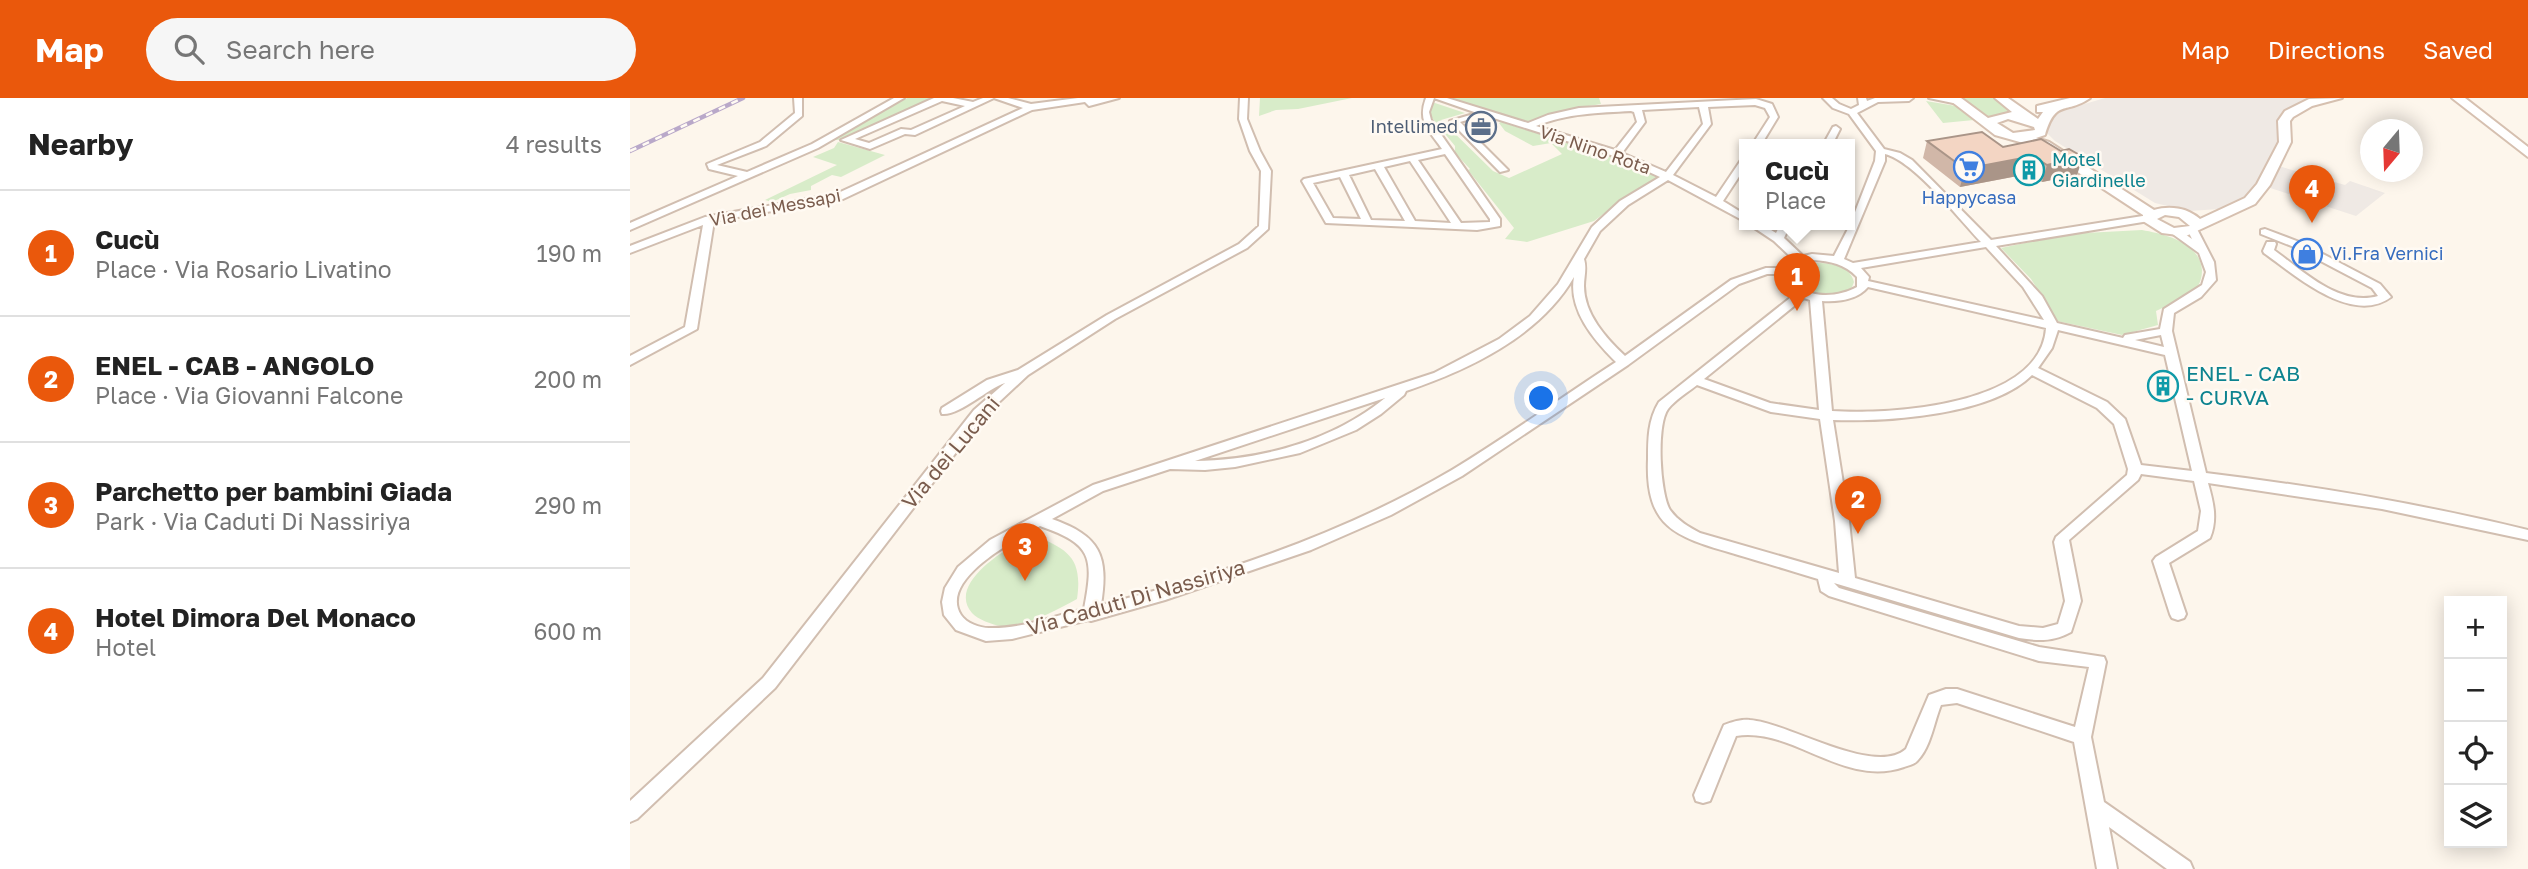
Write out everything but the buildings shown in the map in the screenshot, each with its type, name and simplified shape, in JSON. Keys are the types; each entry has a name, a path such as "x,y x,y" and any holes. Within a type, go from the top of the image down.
{"main road":[{"path":"2001,98 2041,128 2051,143 2134,194 2192,218 2189,236"},
{"path":"2015,108 2052,108 2084,98"},
{"path":"2189,236 2224,213 2250,201 2263,185 2285,142 2284,121 2289,114 2309,103 2336,98"},
{"path":"2458,98 2528,153"},
{"path":"1956,100 1997,131 2045,145 2150,216 2189,236"},
{"path":"2015,136 2032,136 2041,128 2052,108"},
{"path":"1991,125 1992,119 2004,116 2028,118"},
{"path":"2150,216 2175,212 2224,213"}],"street":[{"path":"746,174 712,167 712,164 763,145 799,114 798,98"},
{"name":"Via dei Messapi","path":"630,227 815,146 900,98"},
{"path":"975,109 941,98 846,140 870,146 904,131 912,133 1002,99 1031,107"},
{"path":"975,109 990,98"},
{"name":"Via dei Messapi","path":"630,250 709,219 839,197 1031,107 1054,101 1097,98"},
{"name":"Via dei Messapi","path":"1031,107 1066,106 1115,98"},
{"name":"Via dei Lucani","path":"630,813 769,683 979,414 1024,372 1111,317 1243,246 1264,227 1266,171 1243,119 1244,98"},
{"path":"1430,98 1425,112 1427,120 1449,150 1495,219 1496,224 1458,226 1330,221 1307,181 1449,150"},
{"name":"Via Nino Rota","path":"1438,98 1617,154 1668,176 1739,214"},
{"path":"1605,98 1608,109"},
{"path":"1696,380 1776,409 1826,415 1884,416 1944,408 1976,400 2009,387 2032,370 2050,341 2051,323 2038,299 1902,157 1881,151 1852,112 1841,109 1827,98"},
{"path":"1852,112 1863,102 1909,98"},
{"path":"1933,98 1956,100"},
{"path":"1526,127 1562,114 1700,101 1760,100 1769,106 1774,117 1760,139"},
{"path":"1668,176 1707,124 1706,110 1700,101"},
{"path":"1617,154 1641,122 1638,111 1632,108"},
{"path":"1484,114 1454,121 1503,170"},
{"path":"1830,139 1836,129"},
{"path":"1855,220 1880,161 1881,151"},
{"path":"1412,158 1458,226"},
{"path":"1378,165 1411,223"},
{"path":"1343,172 1367,221"},
{"path":"1718,202 1739,172"},
{"name":"Via Caduti Di Nassiriya","path":"1668,176 1624,203 1605,219 1587,241 1578,260 1551,300 1534,318 1503,342 1438,376 1098,488 995,544 963,571 953,588 950,602 952,615 962,626 986,635 1012,633 1159,596 1306,546 1386,511 1457,472 1624,362 1735,282 1766,271 1786,271"},
{"path":"1852,265 1988,245 2150,216"},
{"path":"630,361 691,329 709,219"},
{"path":"2092,227 2142,226 2189,236 2212,265 2211,280 2204,291 2168,311 2166,331 2208,511 2205,534 2161,561 2178,614"},
{"path":"1763,230 1778,239 1800,260"},
{"path":"1778,239 1782,230"},
{"path":"1838,260 1851,230"},
{"path":"2265,232 2291,242 2376,286 2385,296 2374,302 2355,302 2334,295 2268,251 2271,244"},
{"path":"1812,257 1838,260 1852,265 1863,277 1862,288 1849,297 1810,295 1790,285 1786,271 1800,260 1812,257"},
{"path":"1578,260 1581,266 1578,288 1584,309 1605,345 1624,362"},
{"path":"1864,283 2051,323 2170,352"},
{"path":"1810,295 1696,380 1657,415 1653,484 1659,504 1667,517 1682,531 2020,632 2054,635 2065,628 2073,601 2061,542 2063,537 2133,477 2134,469 2120,422 2102,405 2032,370"},
{"path":"1810,295 1842,521 1847,579"},
{"path":"2104,336 2131,338 2166,331"},
{"path":"947,411 991,383 1024,372"},
{"path":"1165,464 1225,464 1294,450 1370,416 1406,386"},
{"path":"2134,469 2292,489 2486,524 2528,535"},
{"path":"1038,520 1079,536 1096,555 1099,576 1091,615"},
{"path":"1826,574 1825,584 1834,592 2039,654 2098,662 2082,737 2107,869"},
{"path":"1703,795 1730,730 1739,726 1780,735 1871,765 1892,763 1910,758 1935,700 1946,695 1957,696 2082,737"},
{"path":"2095,807 2183,869"}],"shaded area":[{"path":"2105,98 2321,98 2304,101 2282,112 2277,121 2279,137 2276,148 2268,163 2345,185 2350,181 2385,193 2356,216 2258,184 2248,195 2219,209 2189,211 2155,203 2055,141 2046,132 2054,113"}],"green space":[{"path":"907,98 931,98 840,140 833,140"},
{"path":"1260,98 1352,98 1298,109 1276,110 1259,116"},
{"path":"1447,98 1599,98 1601,104 1565,110 1524,123"},
{"path":"1957,98 1996,98 2019,115 1998,115 1987,120"},
{"path":"1926,101 1956,106 1974,120 1943,123"},
{"path":"1432,102 1465,113 1441,120 1493,171 1509,178 1562,154 1551,143 1533,146 1505,131 1499,123 1501,122 1619,159 1660,177 1626,197 1594,221 1527,242 1505,239 1514,228 1455,153 1455,146 1432,118 1429,113"},
{"path":"838,142 885,155 841,177 832,175 811,186 811,190 790,194 772,202 765,200 837,165 813,157 834,148"},
{"path":"2142,230 2170,237 2188,246 2200,260 2201,278 2191,294 2156,311 2158,325 2122,335 2057,321 2031,279 2001,248 2066,234"},
{"path":"1815,263 1844,269 1852,276 1852,287 1829,294 1820,294 1804,288 1798,283 1795,273 1802,266"},
{"path":"1033,535 1064,551 1075,564 1078,574 1077,599 1041,617 1011,625 1001,626 974,615 966,601 967,590 974,578 996,557"}],"railway":[{"path":"630,151 743,98"}],"place":[{"name":"Intellimed","path":"1481,127"},
{"name":"Happycasa","path":"1969,167"},
{"name":"Motel Giardinelle","path":"2029,170"},
{"name":"Hotel Dimora Del Monaco","path":"2312,223"},
{"name":"Vi.Fra Vernici","path":"2307,254"},
{"name":"Cucù","path":"1797,311"},
{"name":"ENEL - CAB - CURVA","path":"2163,386"},
{"name":"ENEL - CAB - ANGOLO","path":"1858,534"},
{"name":"Parchetto per bambini Giada","path":"1025,581"}]}
